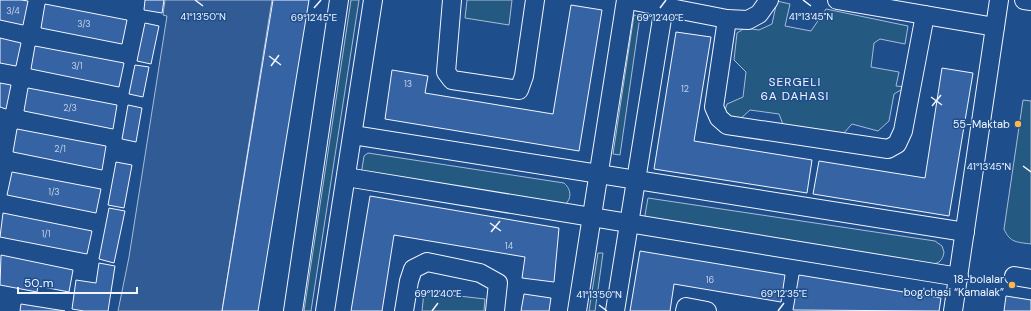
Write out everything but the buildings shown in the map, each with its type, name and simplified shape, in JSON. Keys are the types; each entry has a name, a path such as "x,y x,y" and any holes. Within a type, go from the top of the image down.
{"street":[{"path":"293,311 340,0"},
{"path":"325,311 373,0"},
{"path":"452,0 446,72 452,80 519,90 524,76 535,0"},
{"path":"577,311 626,0"},
{"path":"629,0 665,3 727,19 748,20 759,14 769,0"},
{"path":"837,0 995,26"},
{"path":"953,311 999,0"},
{"path":"1024,0 1031,1"},
{"path":"615,311 665,3"},
{"path":"727,19 714,107 719,118 727,125 888,149 898,144 903,131 925,15"},
{"path":"353,135 965,232"},
{"path":"346,177 959,277"},
{"path":"404,311 408,281 413,269 427,262 480,273 498,283 496,311"},
{"path":"685,311 686,307 707,311"}],"shaded area":[{"path":"165,0 272,0 222,311 118,311 129,257 167,16 163,15"},
{"path":"351,0 359,0 311,311 304,311"},
{"path":"467,0 512,0 509,25 465,18"},
{"path":"777,1 790,4 785,26 811,31 826,9 908,26 905,44 880,39 874,43 871,67 899,72 896,86 906,87 894,94 889,121 878,131 852,124 842,135 784,127 779,114 750,110 739,120 732,118 725,110 727,104 743,97 746,72 734,60 737,33 745,28 759,30 772,24"},
{"path":"634,15 640,16 620,155 613,154"},
{"path":"1023,100 1031,101 1031,244 1014,241 1006,234 1004,229"},
{"path":"368,153 564,183 570,192 570,195 568,201 563,206 361,175 364,156"},
{"path":"648,198 935,241 942,246 944,252 942,259 934,264 931,264 644,221"},
{"path":"598,253 603,253 595,311 589,311"},
{"path":"424,292 485,299 484,311 422,311"}],"place":[{"name":"55-Maktab","path":"1018,124"},
{"name":"18-bolalar bog'chasi “Kamalak”","path":"1012,285"}],"district":[{"name":"SERGELI 6A DAHASI","path":"795,89"}]}
